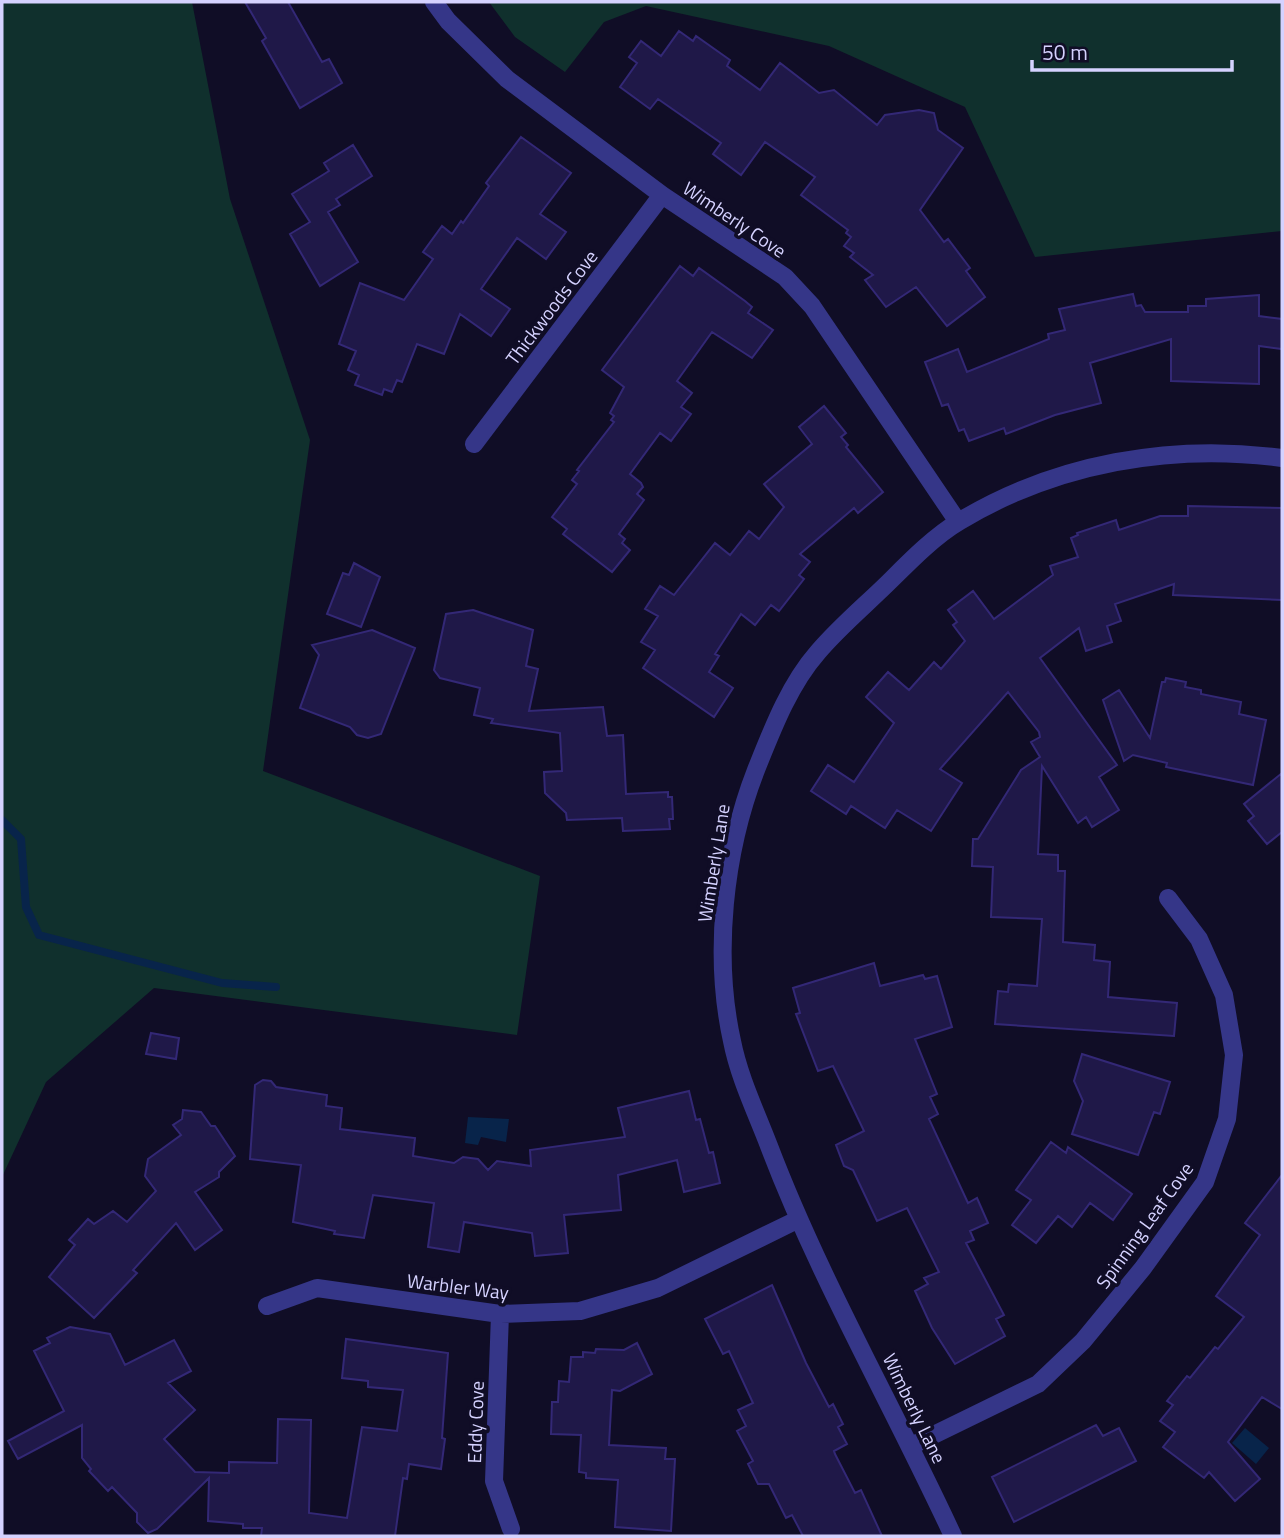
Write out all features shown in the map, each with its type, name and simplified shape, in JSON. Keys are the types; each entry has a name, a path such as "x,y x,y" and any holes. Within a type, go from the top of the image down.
{"street":[{"name":"Wimberly Cove","path":"434,2 448,21 507,79 662,195 785,277 812,306 958,522"},
{"name":"Thickwoods Cove","path":"474,444 662,195"},
{"name":"Wimberly Lane","path":"953,1536 911,1446 797,1220 732,1041 722,945 730,872 743,805 775,720 816,654 907,564 958,522 1057,476 1148,456 1239,452 1282,458"},
{"name":"Spinning Leaf Cove","path":"911,1446 1038,1384 1083,1341 1143,1268 1205,1182 1227,1119 1234,1055 1224,995 1199,939 1168,898"},
{"name":"Warbler Way","path":"267,1306 317,1288 500,1314 580,1311 658,1288 797,1220"},
{"name":"Eddy Cove","path":"500,1314 494,1481 511,1529"}],"green space":[{"path":"2,2 192,2 230,199 310,440 263,771 540,876 517,1035 154,988 46,1082 2,1177"},
{"path":"489,2 1282,2 1282,231 1035,257 965,107 829,46 646,6 604,22 565,72 515,37"}],"water":[{"path":"468,1117 509,1119 506,1142 481,1137 478,1145 465,1143"},
{"path":"1245,1428 1269,1448 1256,1464 1232,1443"}],"building":[{"path":"245,2 288,2 322,62 329,59 342,83 300,108 262,41 266,38"},
{"path":"679,31 693,41 696,36 730,60 727,66 760,90 780,63 819,93 834,90 877,125 885,115 919,110 934,113 938,130 963,148 920,210 944,242 948,239 970,268 966,271 985,297 947,326 916,287 886,307 865,280 873,275 850,257 854,253 844,246 851,237 846,233 848,230 801,195 815,177 765,142 741,175 713,154 721,143 658,99 650,109 620,87 637,63 629,57 641,41 661,56"},
{"path":"521,137 571,173 540,214 566,232 546,259 517,238 481,289 510,309 491,336 460,314 444,354 417,344 402,382 397,380 392,392 384,389 382,395 355,385 359,375 348,370 356,351 339,344 360,283 404,300 433,259 423,252 442,226 452,234 461,221 463,223 489,186 486,183"},
{"path":"353,145 372,176 336,199 340,205 328,212 358,262 320,286 290,234 310,222 292,194 329,171 324,163"},
{"path":"680,266 693,276 699,268 745,301 752,307 748,313 773,330 752,358 712,332 677,381 692,393 681,407 691,414 671,441 660,433 630,474 641,483 643,487 637,494 644,500 619,534 625,539 622,543 630,550 612,572 563,534 567,529 552,517 577,484 572,480 579,471 577,470 614,422 611,420 614,416 610,413 624,387 602,370"},
{"path":"1133,294 1136,306 1141,305 1145,312 1188,312 1188,306 1206,306 1206,299 1259,295 1259,316 1282,319 1282,349 1259,346 1259,384 1171,381 1171,339 1090,363 1101,403 1055,415 1006,434 1004,428 969,441 964,429 959,431 948,404 942,406 925,362 958,349 967,372 1049,339 1048,334 1065,330 1059,309"},
{"path":"824,406 846,433 841,437 848,445 846,447 883,492 858,513 854,508 800,554 810,562 799,575 804,579 779,611 771,605 755,625 741,614 715,654 719,656 709,672 733,688 714,717 643,668 655,650 641,642 658,616 645,609 660,586 674,595 715,543 730,555 749,531 759,539 784,507 764,484 812,444 799,427"},
{"path":"1188,506 1282,508 1282,600 1173,595 1174,584 1115,604 1121,621 1107,626 1112,642 1086,651 1079,628 1040,658 1117,765 1099,777 1119,810 1092,827 1086,817 1078,823 1042,766 1038,854 1058,855 1058,871 1065,871 1063,942 1095,945 1094,960 1110,962 1108,997 1177,1003 1174,1036 995,1024 998,991 1008,992 1009,984 1037,986 1042,919 991,917 993,867 972,866 973,839 978,839 1021,770 1040,757 1031,742 1040,737 1039,732 1008,692 940,769 962,783 931,831 897,810 885,828 851,806 846,814 811,791 828,765 854,782 894,723 866,697 888,672 909,690 934,662 941,669 965,641 953,625 957,622 948,610 973,591 994,619 1053,575 1050,566 1078,557 1071,538 1078,535 1077,533 1116,520 1119,530 1160,516 1188,516"},
{"path":"354,563 380,577 361,627 327,614 343,573 349,575"},
{"path":"473,610 533,630 526,666 538,669 529,711 603,707 607,736 623,735 626,794 668,792 668,797 672,797 673,819 669,819 670,829 623,831 622,818 567,820 566,813 545,793 544,772 562,771 560,733 491,723 493,719 474,715 480,688 440,678 434,670 446,614"},
{"path":"372,630 415,648 381,734 368,738 357,735 350,727 300,708 319,655 312,645"},
{"path":"1166,678 1186,682 1185,687 1201,690 1201,694 1241,702 1239,714 1266,720 1253,785 1166,767 1167,763 1133,755 1124,761 1103,700 1119,690 1150,738 1162,682 1165,682"},
{"path":"1282,773 1282,832 1267,844 1248,821 1254,816 1244,804"},
{"path":"874,963 880,986 923,975 925,979 937,976 952,1027 915,1039 937,1094 930,1097 938,1114 929,1119 968,1203 977,1198 988,1223 970,1231 974,1240 966,1243 1004,1315 996,1319 1005,1336 955,1364 932,1328 915,1291 928,1284 924,1278 939,1272 907,1208 877,1221 853,1170 844,1166 836,1145 864,1131 833,1066 818,1071 796,1014 800,1013 793,988"},
{"path":"151,1033 179,1038 176,1059 146,1054"},
{"path":"1082,1054 1170,1082 1160,1114 1154,1112 1138,1155 1072,1134 1083,1101 1074,1081"},
{"path":"263,1080 271,1081 276,1087 327,1095 326,1106 342,1108 340,1129 415,1138 413,1156 454,1163 463,1157 478,1159 488,1170 497,1161 531,1166 530,1150 625,1137 618,1108 689,1091 696,1120 700,1119 709,1153 713,1152 720,1183 684,1192 677,1160 618,1175 621,1210 564,1215 568,1253 535,1256 532,1233 464,1222 459,1252 428,1247 434,1203 373,1195 364,1238 334,1234 335,1231 293,1222 301,1165 250,1159 255,1085"},
{"path":"183,1110 201,1112 211,1126 215,1126 235,1156 219,1172 219,1177 195,1192 222,1230 195,1250 176,1223 133,1270 137,1273 94,1318 49,1277 75,1245 69,1240 88,1219 94,1224 113,1211 127,1222 156,1191 145,1176 148,1159 181,1135 173,1125 182,1119"},
{"path":"1051,1142 1066,1153 1068,1147 1132,1194 1113,1220 1090,1203 1072,1227 1058,1216 1036,1243 1012,1225 1031,1200 1016,1190"},
{"path":"1282,1175 1282,1409 1262,1397 1228,1442 1260,1479 1235,1501 1209,1472 1204,1478 1163,1447 1175,1432 1160,1421 1173,1405 1167,1401 1187,1376 1190,1378 1244,1317 1216,1296 1260,1235 1245,1223"},
{"path":"772,1285 806,1363 829,1407 833,1404 843,1424 838,1427 847,1444 834,1451 835,1454 855,1493 861,1490 882,1536 803,1536 792,1515 786,1518 769,1484 758,1484 748,1464 753,1461 737,1431 746,1426 738,1410 753,1403 729,1351 723,1354 705,1319"},
{"path":"70,1327 110,1334 125,1365 174,1340 191,1371 168,1383 195,1410 164,1439 195,1472 229,1473 229,1462 277,1463 278,1419 311,1420 309,1513 347,1518 362,1427 397,1431 403,1390 368,1387 368,1381 342,1378 346,1339 448,1353 442,1438 445,1439 441,1469 409,1464 407,1479 403,1478 395,1536 261,1536 262,1528 243,1528 243,1524 208,1521 209,1478 157,1529 148,1533 137,1522 137,1513 112,1487 108,1491 89,1471 91,1469 82,1458 82,1425 18,1459 8,1441 64,1411 34,1351 50,1343 47,1338"},
{"path":"637,1343 652,1374 620,1391 612,1390 609,1445 666,1448 665,1459 675,1459 671,1531 615,1527 618,1480 586,1478 586,1473 579,1472 581,1435 551,1434 552,1402 558,1402 559,1381 569,1382 571,1357 583,1357 583,1352 595,1353 596,1349 624,1350"},
{"path":"1096,1425 1103,1436 1119,1428 1136,1461 1014,1522 992,1477"}],"waterway":[{"path":"2,820 21,839 26,907 39,935 222,983 276,987"}]}
